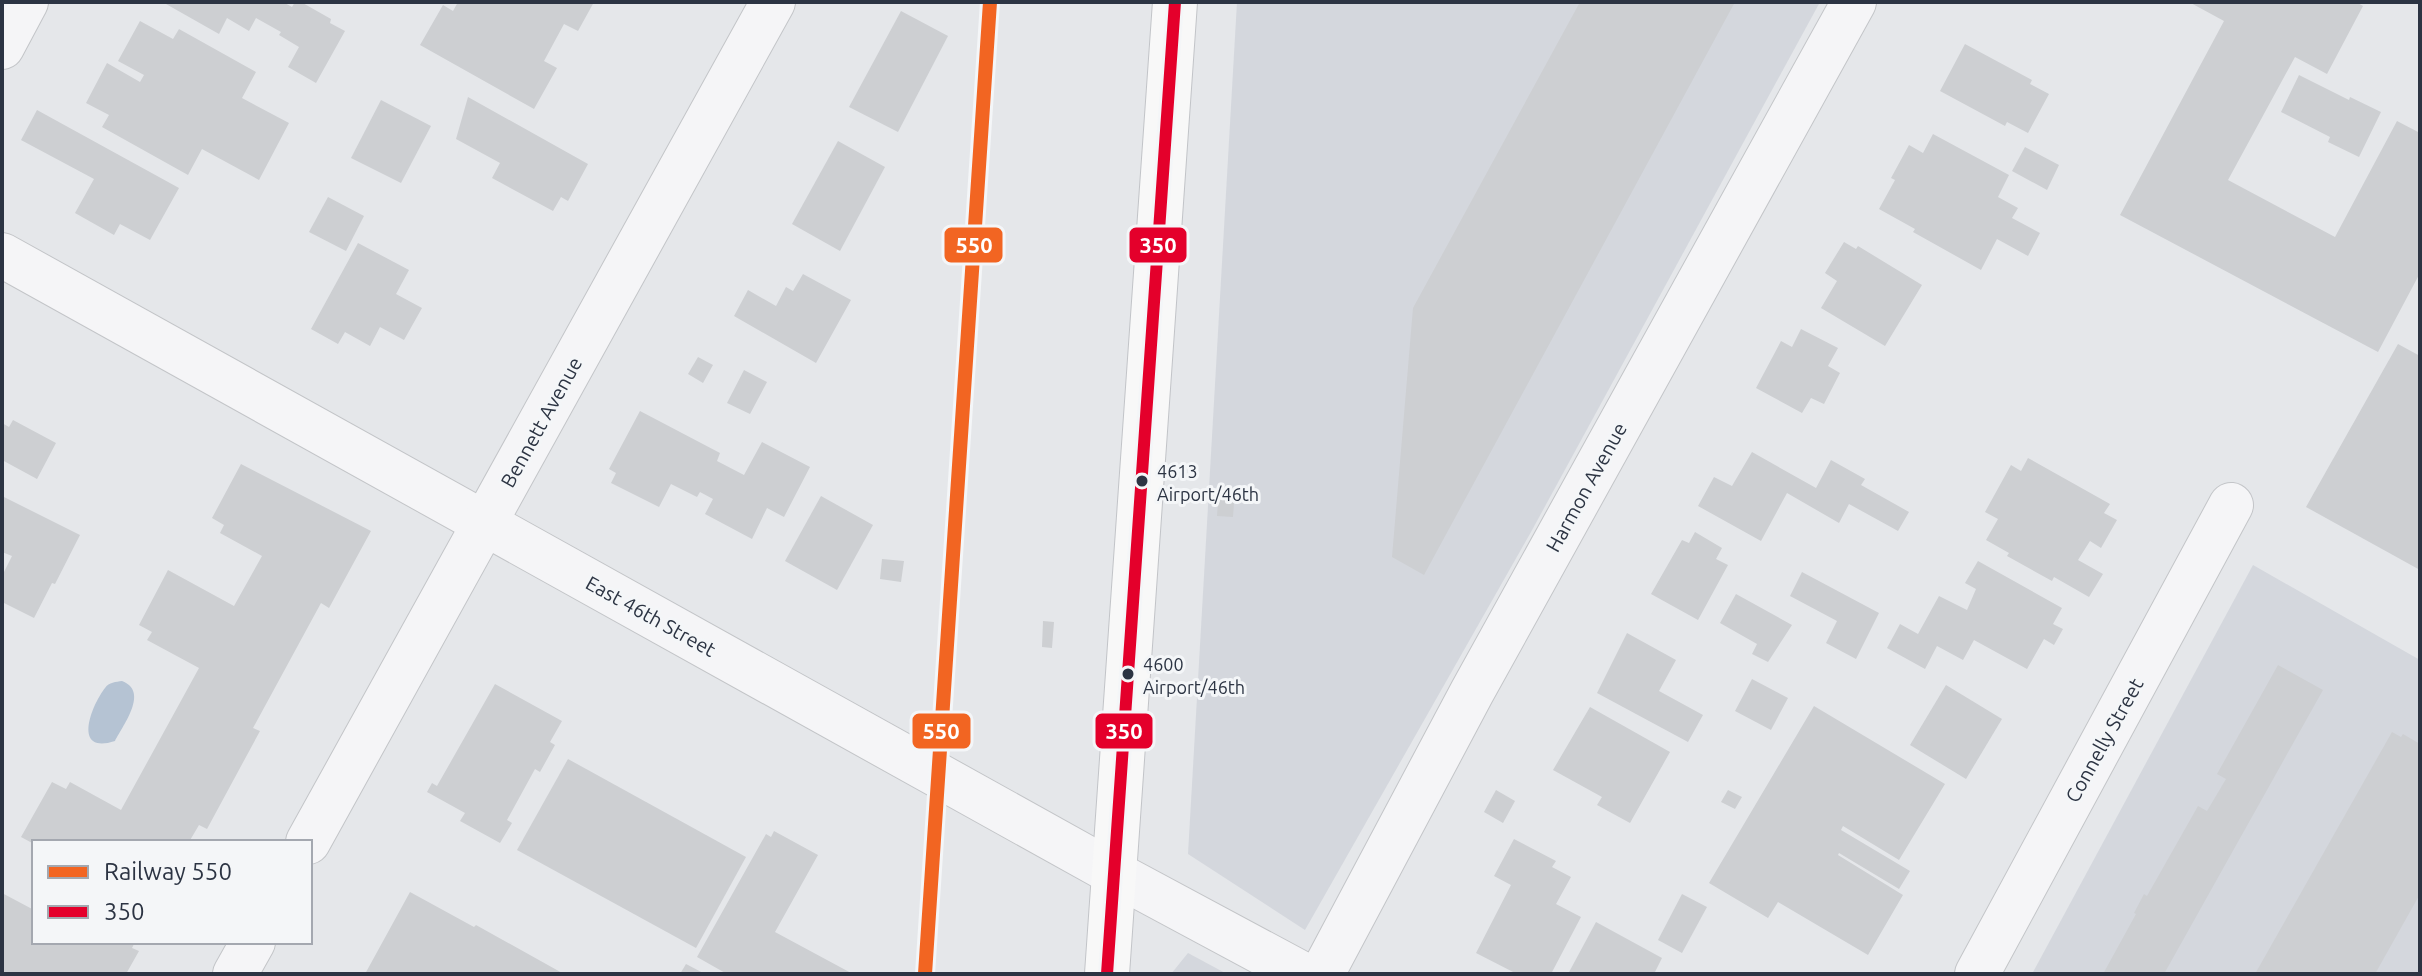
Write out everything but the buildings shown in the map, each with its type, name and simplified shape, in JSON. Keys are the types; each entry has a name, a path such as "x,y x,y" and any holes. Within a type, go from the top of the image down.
{"main road":[{"path":"1107,974 1175,2"}],"street":[{"path":"2,47 26,2"},
{"name":"Bennett Avenue","path":"309,840 773,2"},
{"name":"Harmon Avenue","path":"1322,974 1472,692 1854,2"},
{"name":"East 46th Street","path":"2,255 1112,872 1302,974"},
{"name":"Connelly Street","path":"1977,974 2231,505"},
{"path":"235,974 252,944"}],"shaded area":[{"path":"1237,2 1820,2 1531,532 1305,930 1188,854"},
{"path":"2253,565 2420,660 2420,974 2032,974"},
{"path":"1188,953 1227,974 1171,974"}],"water":[{"path":"122,681 134,692 128,717 115,741 93,741 89,726 95,706 107,686"}],"rail line":[{"name":"550","path":"925,974 990,2"}],"transit line":[{"name":"350","path":"1107,974 1175,2"}],"place":[{"name":"4613 Airport/46th","path":"1142,481"},
{"name":"4600 Airport/46th","path":"1128,674"}]}
